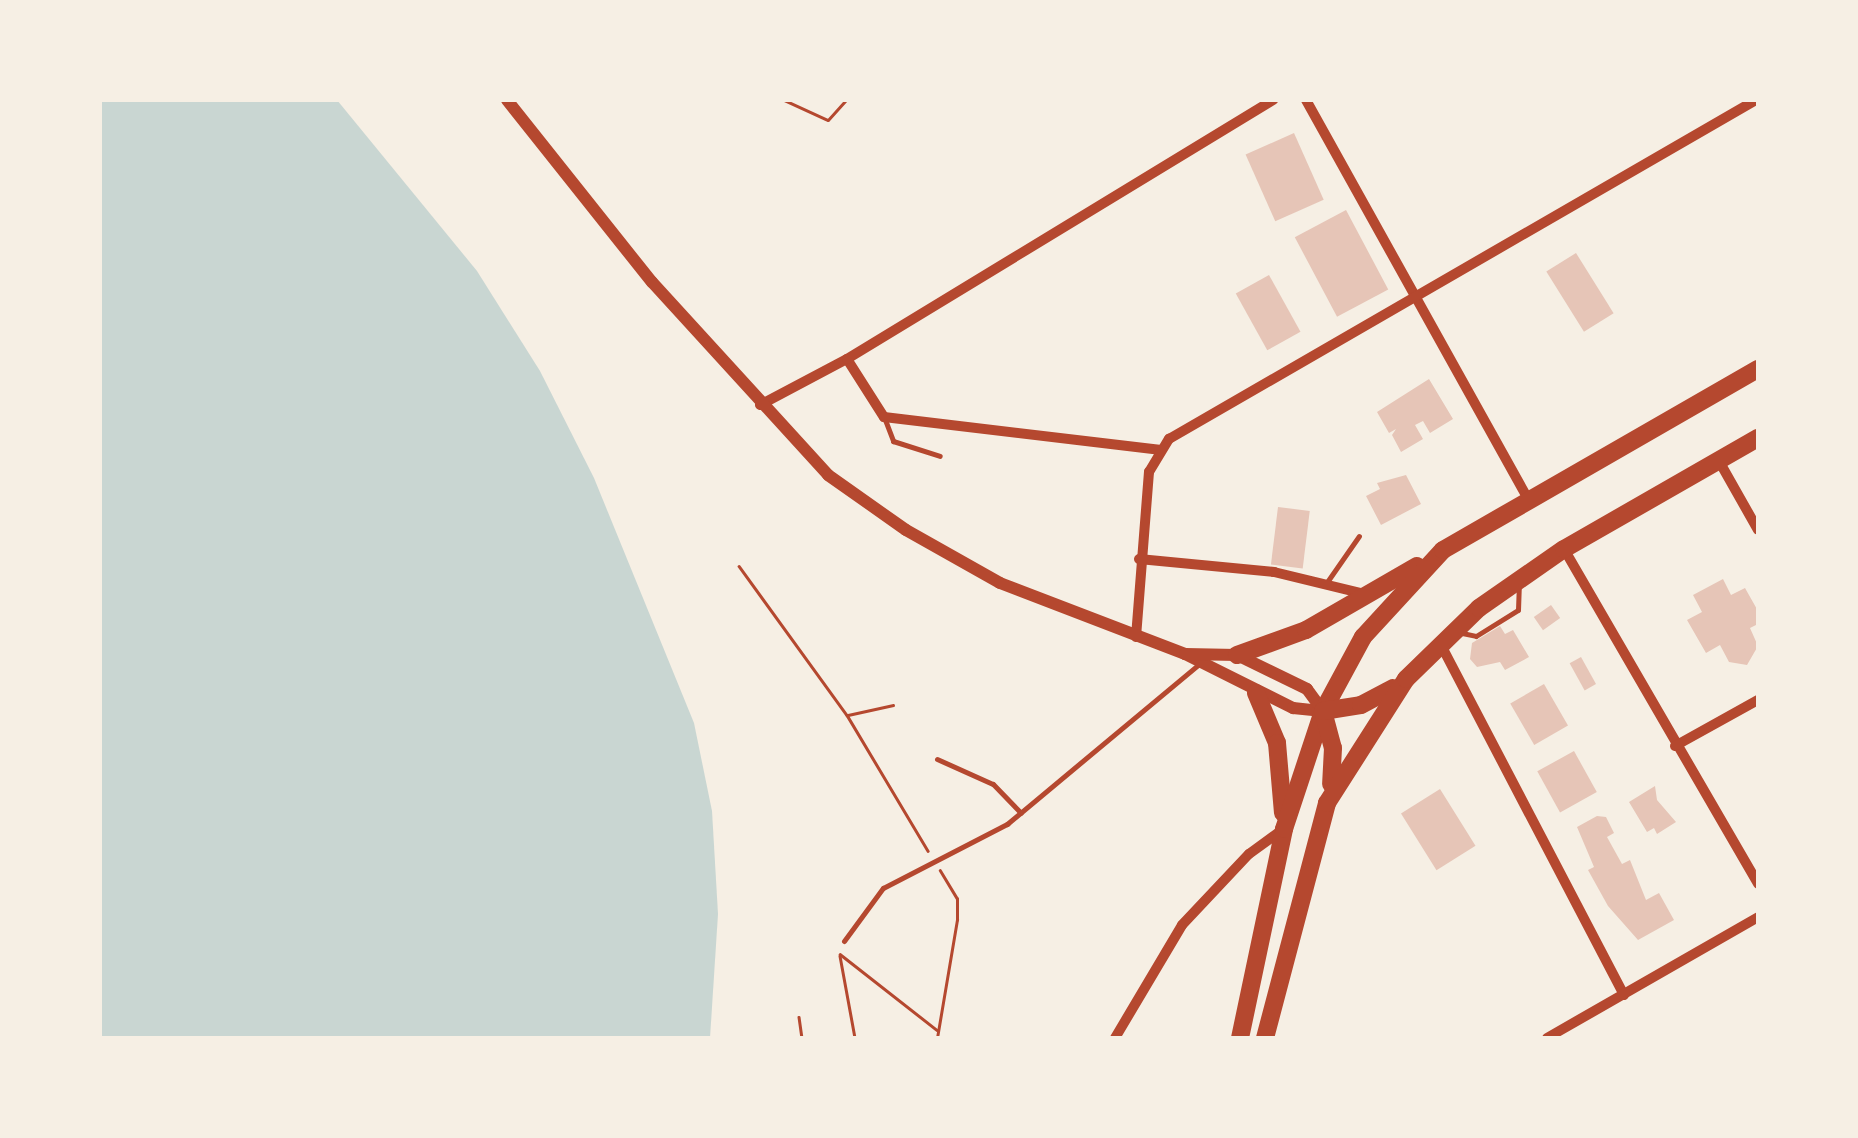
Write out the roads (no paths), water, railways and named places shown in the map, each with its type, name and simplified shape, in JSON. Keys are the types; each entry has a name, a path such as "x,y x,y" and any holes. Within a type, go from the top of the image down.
{"main road":[{"path":"1238,655 1306,630 1758,369"},
{"path":"1327,803 1345,768 1406,679 1447,638 1564,549 1758,438"},
{"path":"1240,1038 1284,830 1323,711 1363,637 1443,550"},
{"path":"1323,711 1361,705 1406,679"},
{"path":"1256,694 1277,743 1284,830"},
{"path":"1265,1038 1327,803 1333,748 1323,711"}],"street":[{"path":"507,100 760,405 828,476 906,530 1000,583 1185,654 1256,694 1293,708 1323,711"},
{"path":"760,405 847,359 1273,100"},
{"path":"1306,100 1528,499"},
{"path":"1136,637 1139,559 1149,472 1159,450 1416,292 1757,101"},
{"path":"847,359 884,417 1159,450"},
{"path":"1718,460 1758,530"},
{"path":"1564,549 1758,884"},
{"path":"1139,559 1327,582 1369,595"},
{"path":"1447,638 1624,995"},
{"path":"1185,654 1238,655 1307,689 1323,711"},
{"path":"1676,746 1758,700"},
{"path":"1115,1038 1156,960 1249,854 1284,830"},
{"path":"1547,1038 1758,917"}],"lane":[{"path":"884,417 893,441 940,456"},
{"path":"1327,582 1359,536"},
{"path":"844,941 884,888 1020,813 1137,710 1203,662"},
{"path":"937,758 993,784 1020,813"}]}
